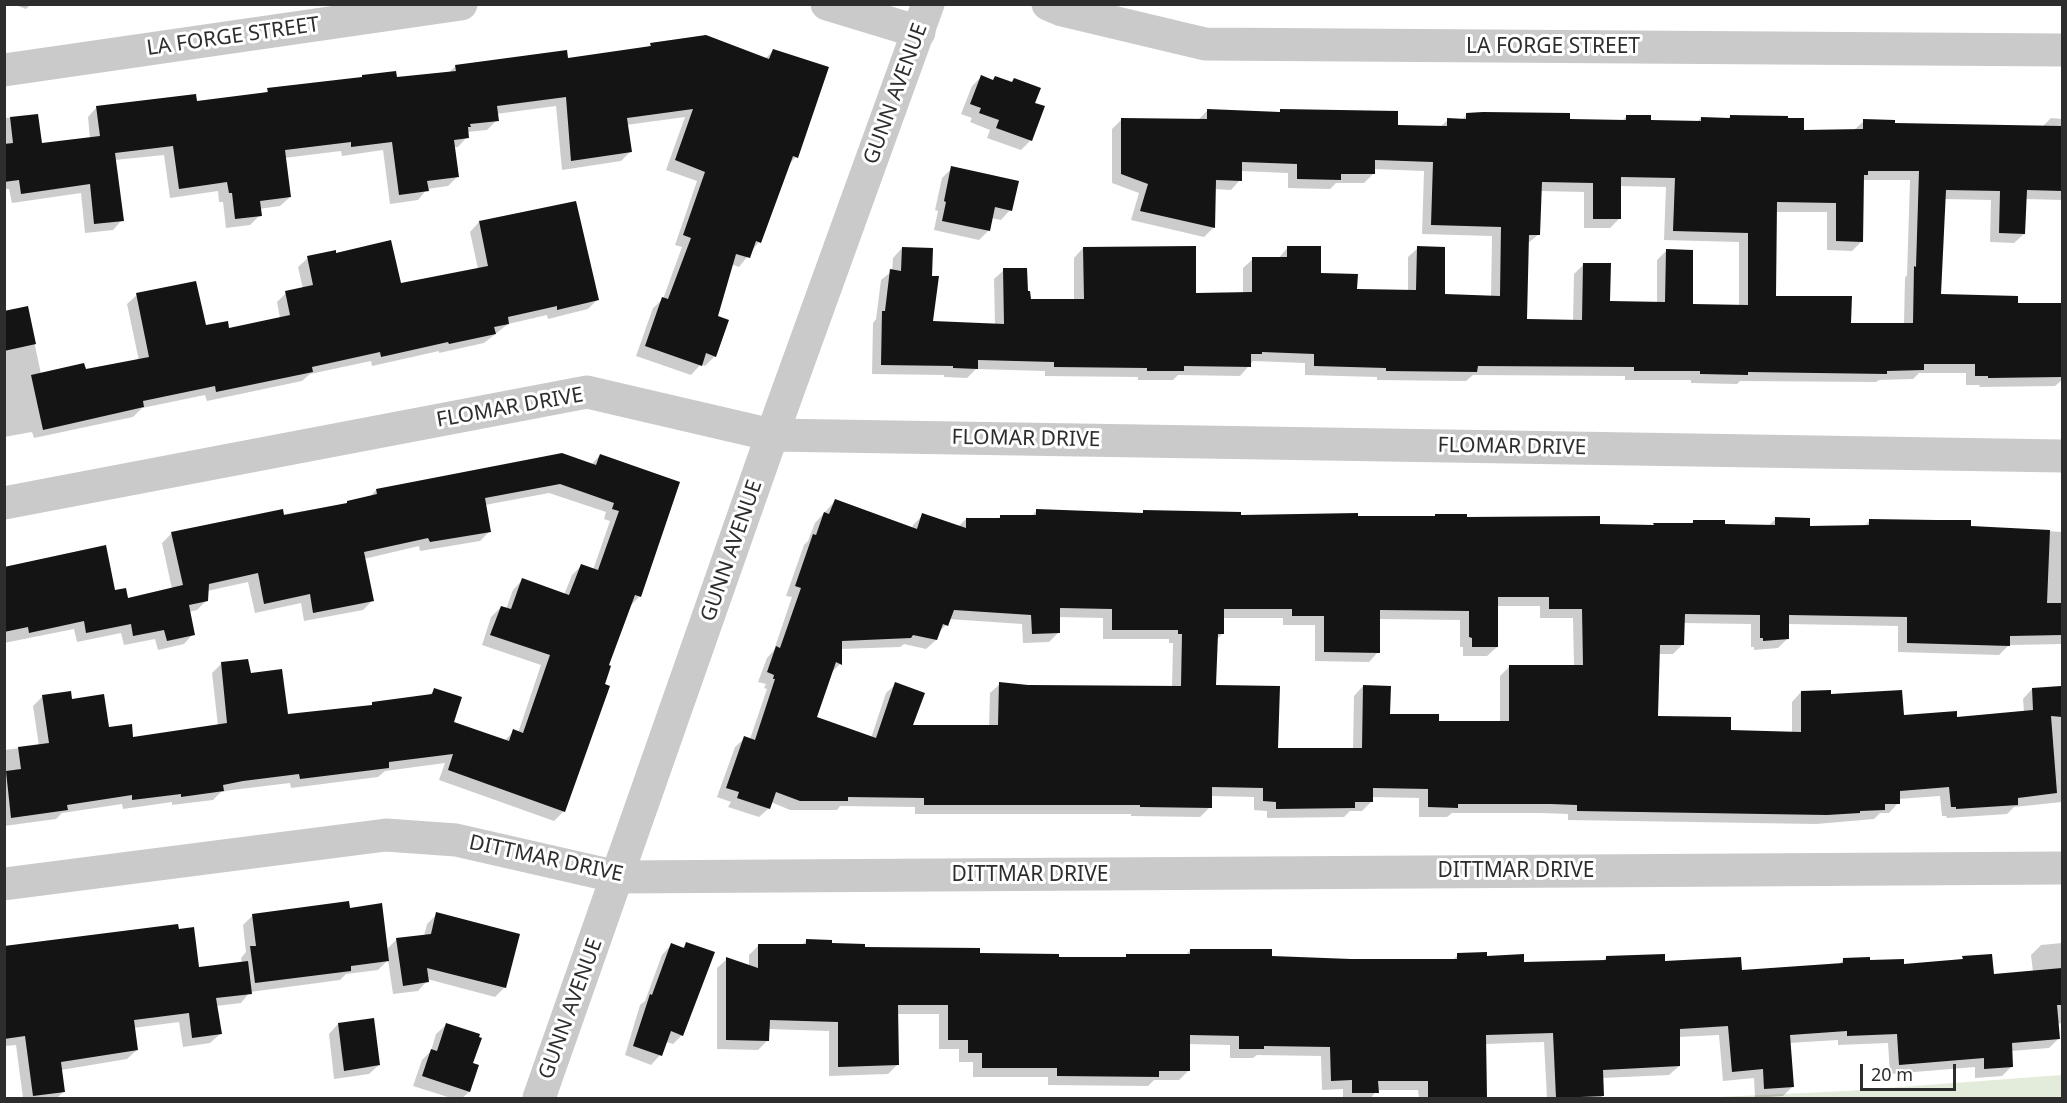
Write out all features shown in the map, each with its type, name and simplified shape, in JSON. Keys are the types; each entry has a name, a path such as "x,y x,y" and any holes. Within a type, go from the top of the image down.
{"street":[{"name":"LA FORGE STREET","path":"4,70 461,4"},
{"path":"827,4 923,18"},
{"name":"LA FORGE STREET","path":"1048,4 1062,10 1205,44 2062,50"},
{"name":"GUNN AVENUE","path":"539,1098 772,435 923,18"},
{"name":"FLOMAR DRIVE","path":"4,503 587,392 772,435 2062,456"},
{"name":"DITTMAR DRIVE","path":"4,884 386,835 456,840 618,877 2062,868"}],"green space":[{"path":"2062,1075 2062,1098 1697,1098 1846,1091"}],"building":[{"path":"706,35 769,59 773,49 829,67 798,158 793,156 761,243 756,241 750,258 736,254 718,316 729,320 716,357 706,353 702,366 645,346 662,297 668,299 691,238 683,235 705,172 675,160 693,109 627,118 632,152 571,161 566,97 497,106 499,121 470,124 469,138 454,140 459,177 427,181 429,191 399,195 392,142 351,147 351,142 285,150 291,197 260,201 262,216 235,219 232,193 229,193 227,182 179,189 173,146 115,153 124,221 94,224 90,184 21,194 19,180 4,182 4,144 13,143 10,117 38,114 42,143 100,136 96,106 196,94 197,101 268,92 267,88 396,71 397,77 456,71 455,65 567,50 568,58 651,46 650,43"},
{"path":"981,75 993,80 995,76 1012,82 1014,78 1041,88 1035,103 1045,106 1032,141 996,128 999,120 979,113 981,108 970,104"},
{"path":"1207,109 1280,112 1280,109 1398,111 1398,125 1447,126 1447,118 1466,119 1466,113 1483,112 1570,113 1570,119 1626,120 1626,115 1651,115 1651,120 1701,121 1701,117 1730,118 1730,115 1788,116 1788,118 1804,118 1804,130 1863,129 1863,119 1895,120 1895,123 2062,126 2062,191 2027,190 2025,234 1999,233 2000,191 1946,190 1941,294 2018,296 2018,303 2062,303 2062,377 1988,378 1988,376 1975,376 1975,364 1924,364 1924,370 1887,371 1887,374 1748,372 1748,375 1700,374 1700,371 1634,371 1634,367 1478,366 1477,372 1386,371 1386,368 1314,366 1314,354 1262,352 1262,354 1251,354 1251,367 1184,366 1184,371 1147,371 1147,368 1054,367 1054,362 978,360 978,369 953,368 953,366 881,365 882,311 885,311 890,269 901,271 902,247 933,248 932,276 939,276 933,321 1004,324 1003,268 1027,268 1028,291 1030,291 1031,299 1084,299 1083,247 1196,246 1196,293 1252,292 1252,257 1287,257 1287,246 1321,246 1321,273 1358,274 1357,289 1416,290 1417,246 1445,247 1445,294 1500,296 1501,227 1431,225 1433,162 1375,160 1375,174 1341,174 1341,180 1297,179 1297,164 1242,162 1242,181 1216,180 1215,228 1140,211 1148,184 1121,174 1121,118 1207,119","holes":["1868,171 1919,171 1913,323 1851,323 1852,296 1776,296 1777,202 1836,203 1836,241 1863,242 1864,175 1868,175","1621,177 1675,178 1673,231 1748,233 1748,305 1693,304 1693,250 1666,249 1665,302 1610,301 1611,263 1583,263 1582,320 1527,319 1529,235 1540,235 1542,182 1593,183 1593,219 1621,219"]},
{"path":"951,166 1019,181 1012,211 995,207 990,231 942,221"},
{"path":"576,201 599,300 557,310 557,306 508,317 509,324 494,327 496,334 381,357 380,352 312,367 313,372 216,392 215,386 143,401 144,407 43,430 31,375 84,363 86,369 149,357 136,293 196,281 206,325 228,321 229,328 290,315 285,291 313,285 307,256 336,250 336,253 391,240 401,283 488,266 479,221"},
{"path":"28,306 36,344 4,351 4,311"},
{"path":"562,453 596,465 600,454 680,482 641,597 635,595 609,665 611,666 605,684 610,686 565,812 448,770 453,754 389,762 389,768 300,779 299,774 243,781 223,785 224,791 181,797 181,794 132,800 132,795 67,805 68,810 11,818 6,771 21,769 18,747 49,743 42,695 71,691 72,699 104,694 109,727 132,724 133,737 227,723 221,662 248,659 251,673 282,669 288,714 372,705 372,702 432,694 434,688 462,697 454,722 509,741 513,729 523,733 550,655 490,635 501,606 511,609 522,578 569,595 581,564 598,570 619,511 612,509 614,503 560,484 485,498 491,532 430,542 428,538 364,552 374,601 313,613 310,594 264,604 258,573 209,584 208,601 189,605 195,635 167,641 164,630 133,636 131,624 86,633 84,621 29,633 28,627 4,632 4,567 106,545 115,590 126,588 128,598 183,585 171,532 283,509 284,515 347,503 347,501 377,494 376,489"},
{"path":"835,499 917,529 922,513 966,528 966,518 1036,515 1036,509 1143,513 1143,510 1241,512 1241,515 1358,513 1358,516 1467,514 1467,517 1600,516 1600,524 1654,525 1653,523 1693,523 1693,520 1725,520 1725,524 1775,525 1775,517 1810,518 1810,526 1869,525 1869,519 1971,520 1971,526 2050,530 2047,603 2062,603 2062,635 2010,636 2010,646 1907,643 1907,617 1789,615 1789,639 1763,641 1763,638 1760,638 1760,615 1685,614 1684,645 1660,645 1658,716 1731,717 1731,730 1801,732 1801,691 1831,690 1831,694 1902,690 1904,715 1957,711 1957,717 2033,710 2032,688 2061,686 2062,717 2051,716 2057,793 2018,798 2018,805 1956,809 1956,807 1951,807 1949,787 1900,791 1900,804 1885,804 1885,810 1827,815 1577,811 1577,805 1551,804 1458,804 1458,808 1428,807 1428,789 1373,788 1373,802 1355,802 1355,808 1276,809 1276,802 1263,801 1263,788 1212,787 1212,808 1140,807 1140,805 924,805 924,798 848,797 848,801 800,801 776,792 770,809 737,798 739,792 726,788 744,736 755,740 775,679 773,679 774,675 767,672 776,646 780,648 801,588 795,586 813,534 816,535 824,512 829,514","holes":["1498,597 1549,597 1549,609 1582,609 1583,665 1509,665 1509,721 1439,721 1439,714 1390,714 1391,686 1363,685 1362,748 1278,748 1280,686 1216,685 1218,634 1224,634 1224,609 1292,609 1292,616 1324,616 1324,652 1380,653 1380,610 1469,611 1469,637 1472,638 1472,647 1498,647","1060,608 1112,609 1112,630 1178,630 1178,634 1182,634 1181,686 1028,685 999,682 998,725 913,725 925,693 895,682 876,738 817,717 836,662 842,665 842,641 911,638 913,635 937,640 943,624 948,626 954,610 1031,615 1032,634 1060,633"]},
{"path":"349,901 350,908 382,903 389,961 351,966 351,971 255,983 250,946 256,946 252,914"},
{"path":"436,912 520,934 506,988 427,968 429,982 403,986 396,938 431,934"},
{"path":"178,924 179,929 194,927 199,967 248,961 252,994 216,998 222,1034 192,1038 189,1013 134,1020 138,1050 61,1062 65,1092 33,1096 25,1036 4,1039 4,946"},
{"path":"806,939 865,944 865,947 980,948 980,953 1059,954 1059,957 1190,954 1190,949 1272,949 1272,956 1351,959 1457,959 1457,953 1487,952 1487,956 1524,954 1524,962 1606,960 1606,956 1665,954 1665,961 1741,957 1742,970 1843,963 1843,958 1904,959 1904,964 1992,954 1994,974 2062,968 2062,1005 2057,1005 2060,1039 2012,1043 2013,1067 1984,1069 1984,1058 1899,1065 1897,1034 1847,1036 1847,1031 1790,1035 1794,1087 1764,1089 1763,1069 1732,1072 1728,1026 1680,1029 1680,1066 1603,1070 1604,1096 1556,1098 1553,1033 1486,1035 1487,1098 1428,1098 1428,1081 1378,1081 1379,1093 1352,1093 1352,1080 1331,1081 1330,1047 1264,1046 1264,1049 1239,1049 1239,1036 1190,1035 1190,1071 1159,1071 1159,1077 1057,1076 1057,1068 982,1068 982,1053 968,1053 968,1040 948,1040 948,1005 898,1005 899,1065 838,1067 838,1022 770,1020 769,1041 726,1040 726,957 758,968 758,944 806,944"},
{"path":"686,942 715,952 683,1036 671,1031 662,1056 633,1046 650,994 652,995 671,943 684,948"},
{"path":"374,1018 380,1065 344,1071 338,1023"},
{"path":"446,1023 480,1034 479,1037 482,1038 473,1063 479,1065 470,1092 422,1076 431,1049 437,1051"}]}
